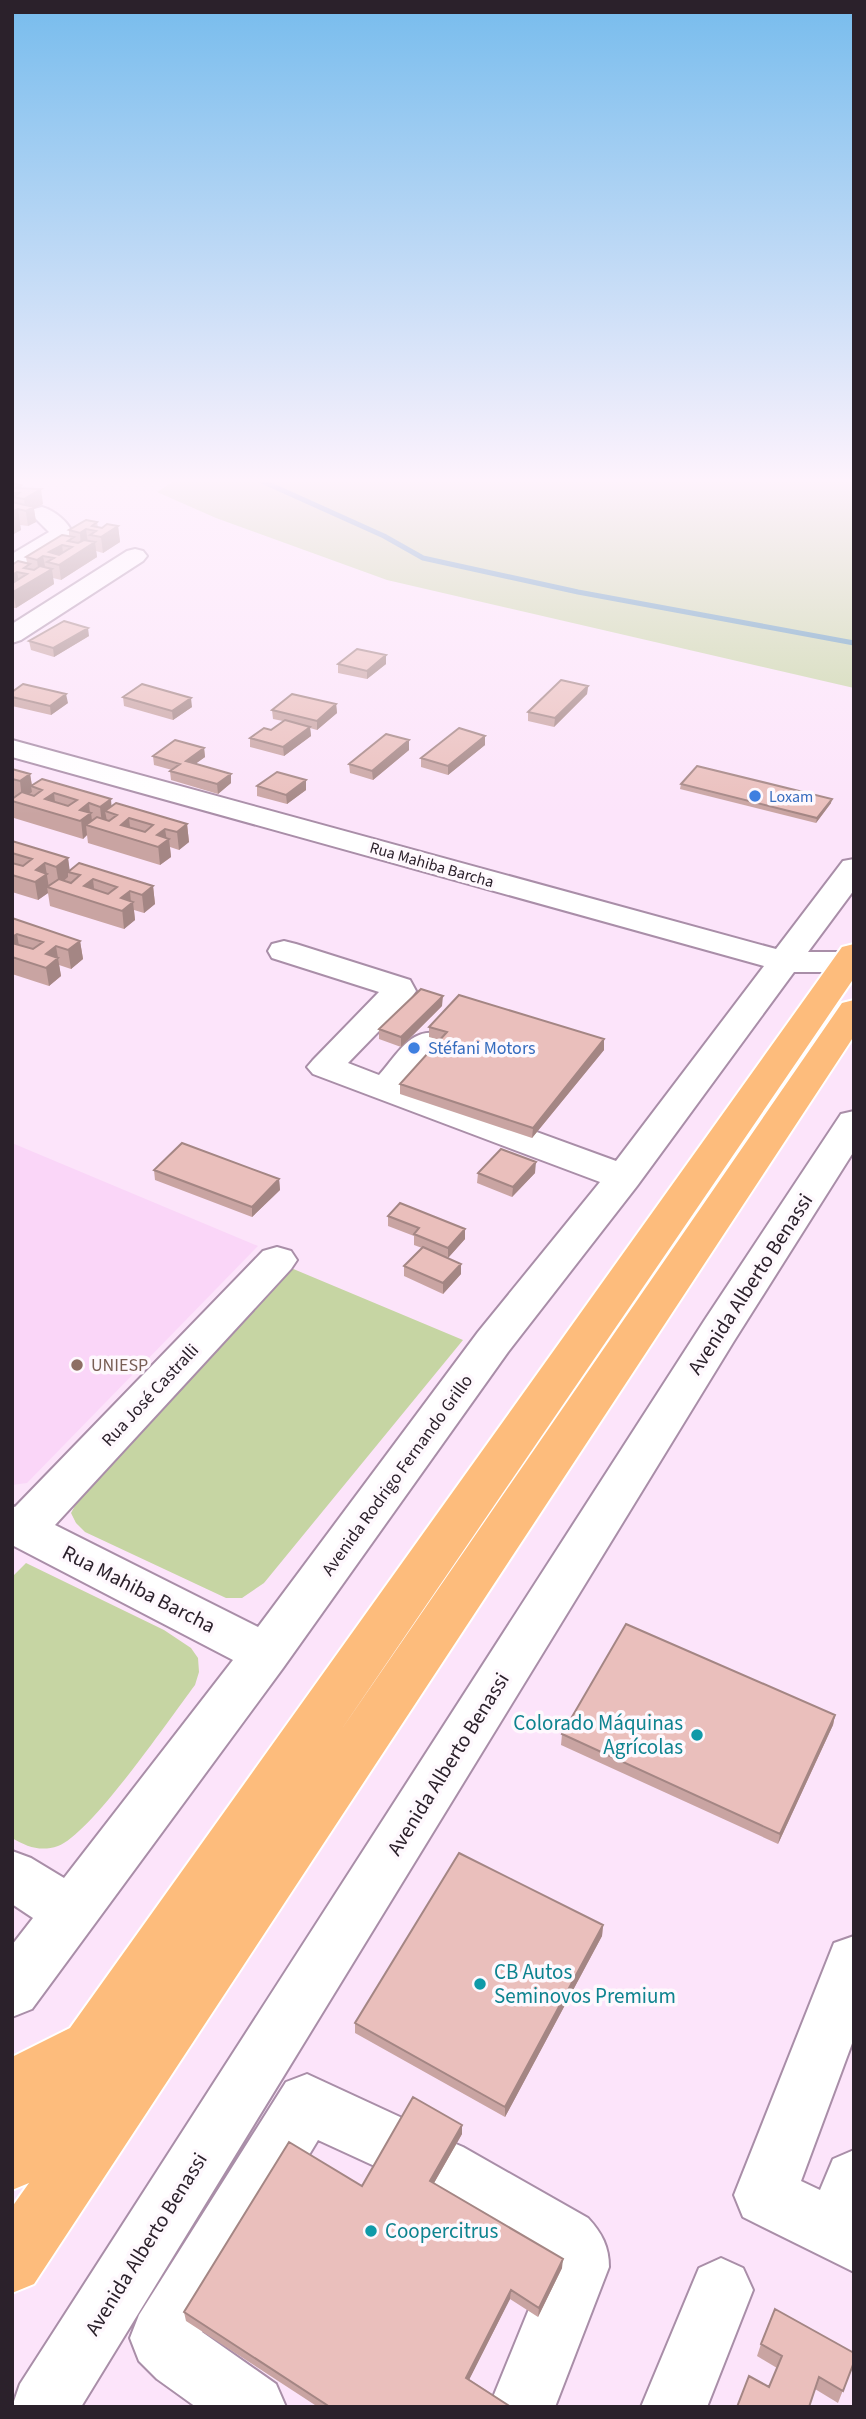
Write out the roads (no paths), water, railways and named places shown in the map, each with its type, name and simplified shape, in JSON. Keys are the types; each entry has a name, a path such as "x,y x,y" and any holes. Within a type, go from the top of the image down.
{"main road":[{"path":"12,2160 852,972"},
{"path":"12,2262 852,972"},
{"path":"12,2089 90,2047"}],"street":[{"path":"12,635 82,590"},
{"name":"Rua Mahiba Barcha","path":"12,748 785,962 852,972"},
{"name":"Avenida Rodrigo Fernando Grillo","path":"12,1990 266,1654 493,1342 624,1177 854,868"},
{"path":"284,951 398,987 399,991 325,1067 624,1177"},
{"path":"385,1090 428,1041"},
{"name":"Avenida Alberto Benassi","path":"43,2407 712,1343 854,1122"},
{"name":"Rua José Castralli","path":"18,1527 277,1260"},
{"name":"Rua Mahiba Barcha","path":"18,1527 266,1654"},
{"path":"12,1875 71,1911"},
{"path":"848,2217 765,2195 854,1962"},
{"path":"253,2075 417,2156 566,2240 578,2253 578,2267 522,2407"},
{"path":"253,2407 174,2351 162,2338 307,2104"},
{"path":"674,2407 721,2290"}],"waterway":[{"path":"568,590 854,643"}],"place":[{"name":"Loxam","path":"755,796"},
{"name":"Stéfani Motors","path":"414,1048"},
{"name":"UNIESP","path":"77,1365"},
{"name":"Colorado Máquinas Agrícolas","path":"697,1735"},
{"name":"CB Autos Seminovos Premium","path":"480,1984"},
{"name":"Coopercitrus","path":"371,2231"}]}
